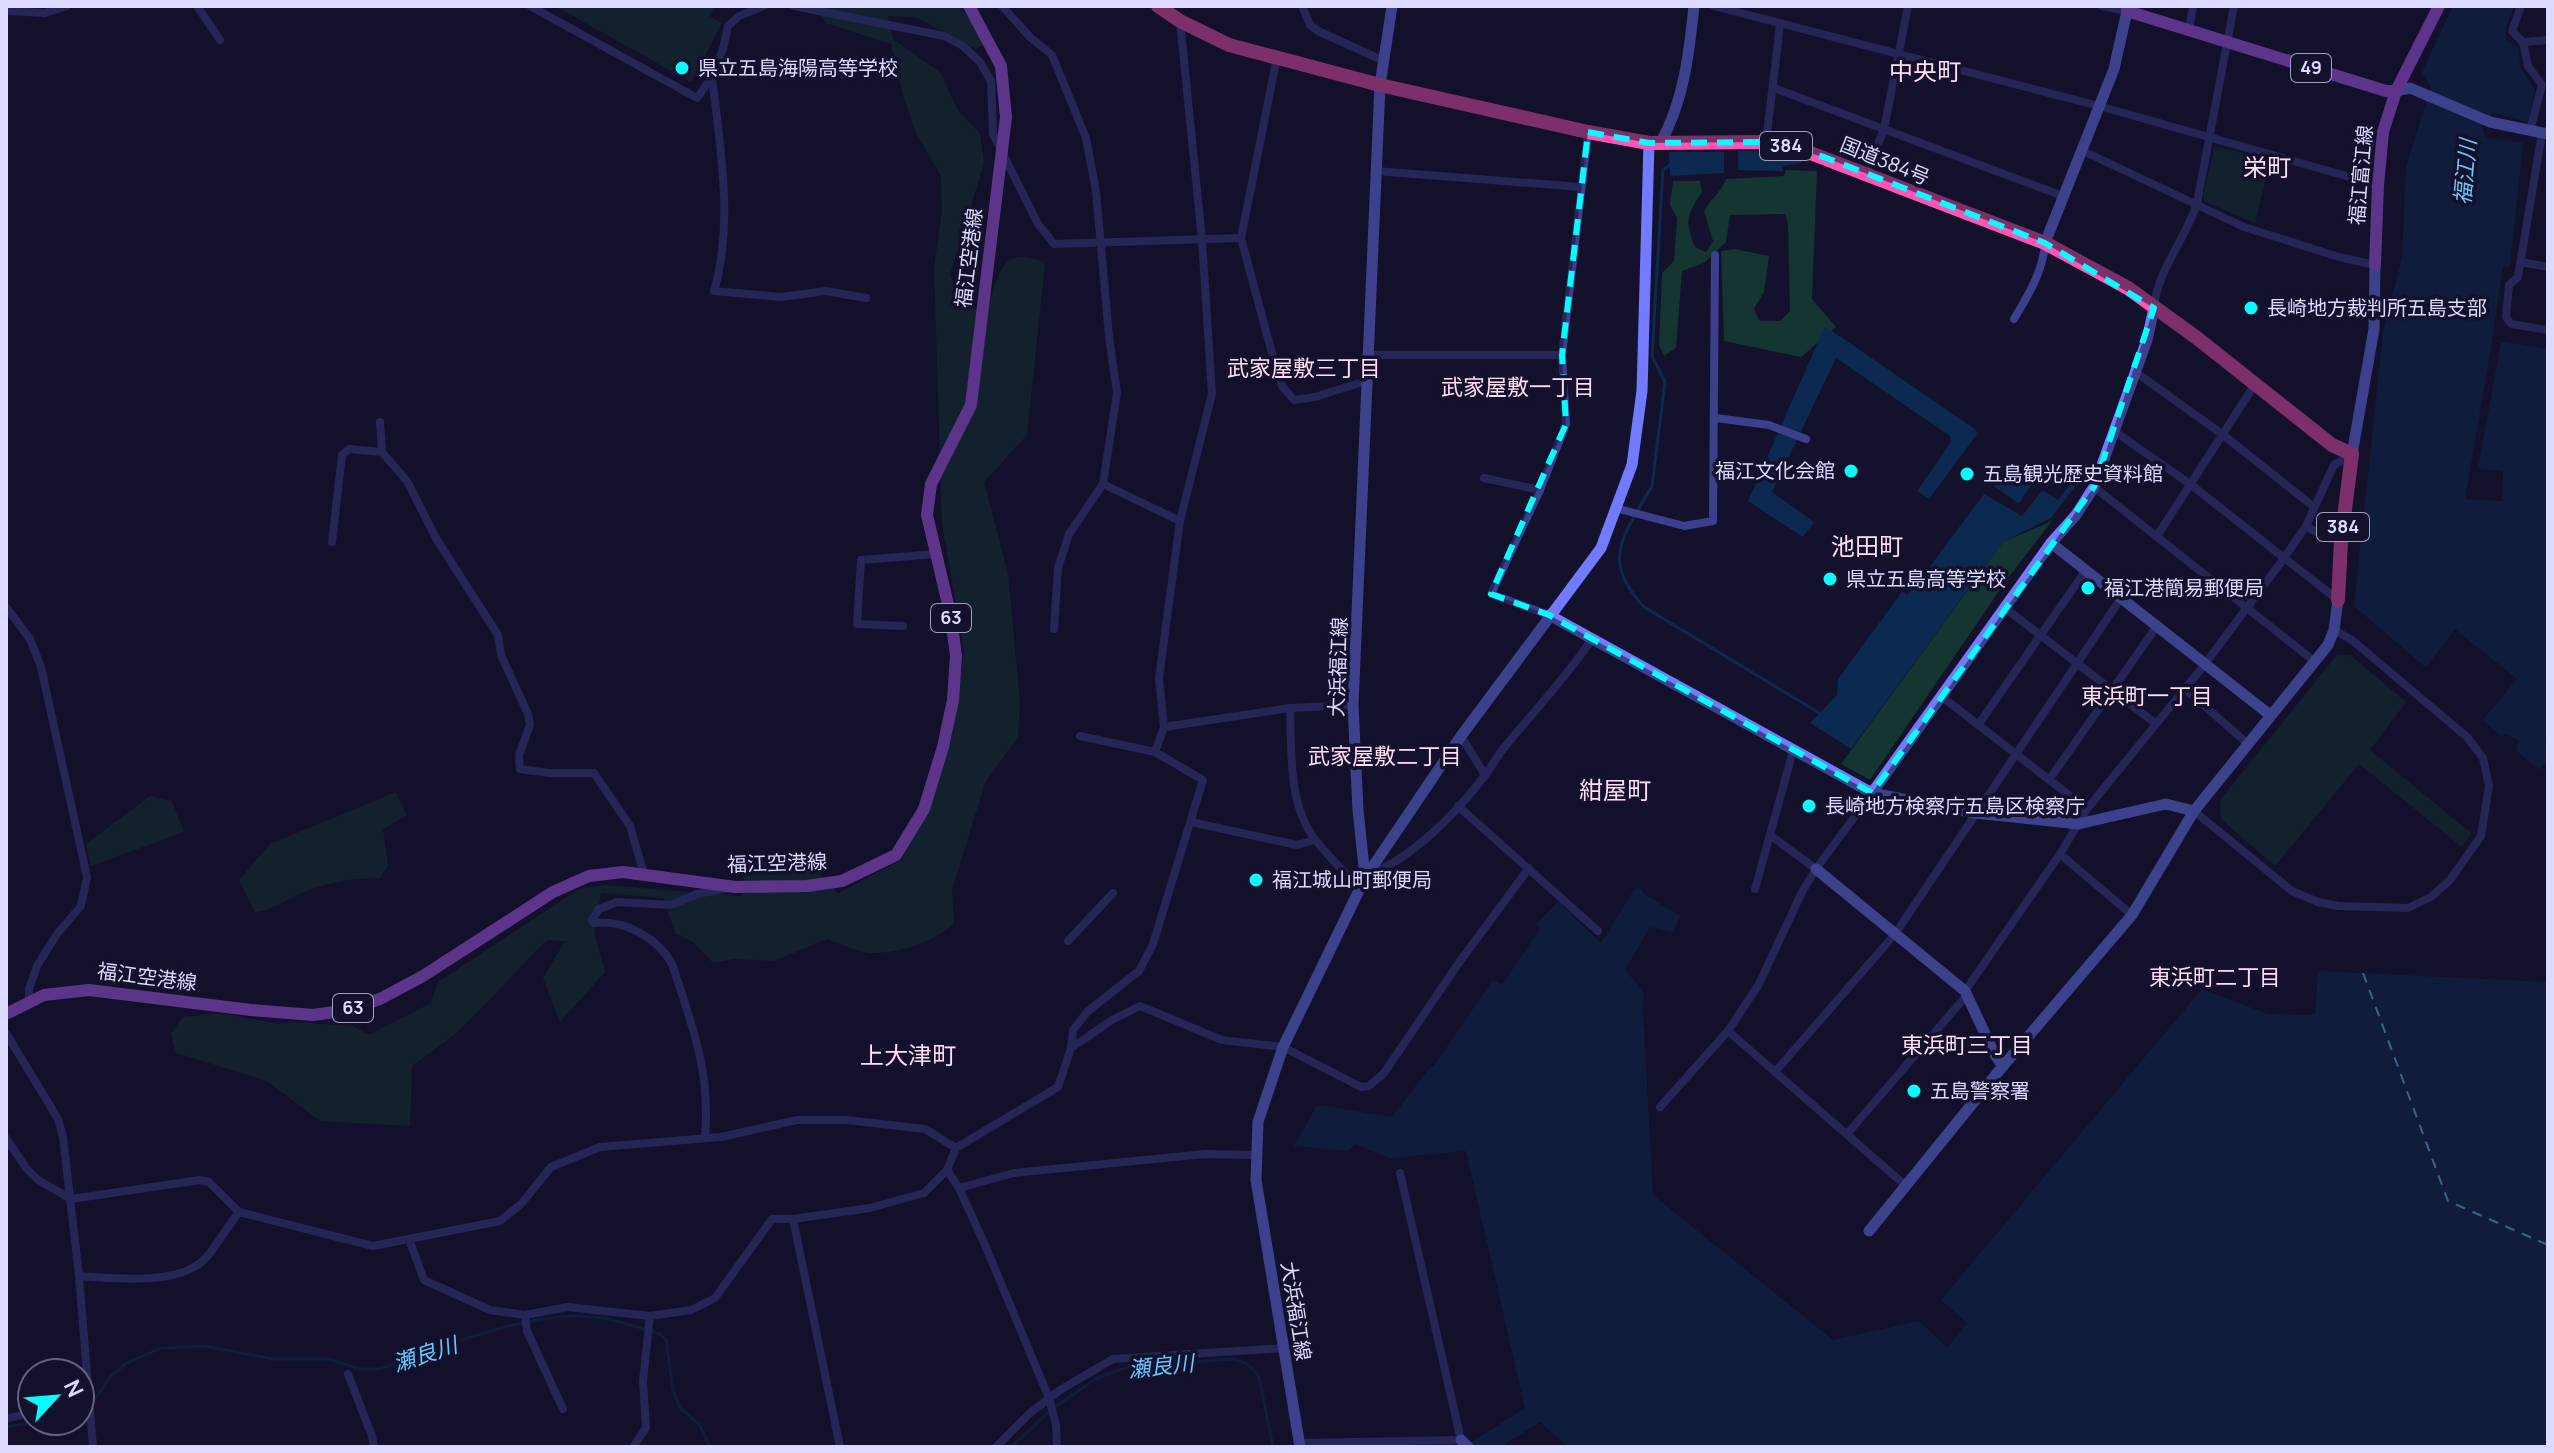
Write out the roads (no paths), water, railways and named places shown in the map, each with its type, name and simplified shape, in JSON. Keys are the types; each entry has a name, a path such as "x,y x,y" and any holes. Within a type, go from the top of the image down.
{"highway":[{"name":"国道384号","path":"1158,6 1180,21 1229,45 1380,85 1588,132 1655,143 1766,142 1824,157 1866,176 2045,243 2128,288 2332,445 2352,454"},
{"name":"384","path":"2338,600 2341,541 2352,454"}],"main road":[{"name":"福江空港線","path":"6,1014 29,1001 58,992 89,990 313,1015 348,1010 380,999 423,976 529,907 574,882 609,872 735,887 807,886 842,881 896,855 924,809 943,747 953,700 956,656 951,617 927,515 931,484 971,405 1006,117 1001,66 969,6"},
{"name":"福江富江線","path":"2375,265 2383,132 2396,91 2439,6"},
{"name":"49","path":"2127,8 2226,43 2386,91 2396,91"}],"street":[{"path":"6,11 45,13 67,6"},
{"path":"197,6 220,40"},
{"path":"530,6 697,98 712,77 728,26 739,16 764,6"},
{"path":"794,6 944,36 963,46 980,62 991,81 993,134 1020,192 1046,237 1054,244 1241,238"},
{"path":"1002,6 1031,38 1052,55 1086,138 1096,191 1117,393 1103,484 1069,534 1058,568 1054,629"},
{"path":"1302,6 1310,25 1318,31 1384,61"},
{"name":"大浜福江線","path":"1300,1445 1256,1180 1258,1122 1283,1047 1362,883 1353,705 1380,85 1392,6"},
{"path":"1362,883 1461,736 1601,548 1632,465 1642,391 1655,143 1674,119 1694,6"},
{"path":"1714,6 2099,106 2378,185"},
{"path":"1866,176 1884,129 1908,6"},
{"path":"2014,319 2029,294 2044,257 2045,243 2114,69 2127,8 2102,6"},
{"path":"2189,30 2193,6"},
{"path":"1660,1107 1728,1031 1759,984 1816,869 2094,487 2147,340 2155,290 2197,203 2234,6"},
{"path":"2521,6 2512,31 2523,42 2528,66 2545,85 2521,262 2518,277 2509,285 2508,321 2548,330"},
{"path":"1155,752 1164,727 1159,678 1180,521 1212,394 1202,240 1180,21"},
{"path":"1766,142 1780,25"},
{"path":"2523,42 2548,40"},
{"path":"1277,56 1241,238 1277,372 1282,386 1294,400 1315,397 1366,381"},
{"path":"712,77 723,239 714,291 781,297 826,291 866,298"},
{"path":"1774,88 2063,196"},
{"path":"2396,91 2410,88 2490,122 2540,133"},
{"path":"1588,132 1562,355 1566,424 1540,490 1491,594 1549,615 1872,793 1975,813 2078,824 2166,804 2194,811 2292,891 2329,905 2408,908 2440,890 2467,860 2481,836 2489,786 2483,758 2467,737 2352,640 2334,630"},
{"path":"1847,1134 1966,993 2087,809 2247,609 2306,526 2334,465 2352,454 2374,329 2375,265 2244,227 2081,150"},
{"path":"1376,171 1581,187"},
{"path":"1615,508 1684,526 1713,521 1715,255"},
{"path":"2521,262 2548,267"},
{"path":"1367,355 1562,355"},
{"path":"2134,371 2222,434 2314,507"},
{"path":"2157,536 2255,384"},
{"path":"1716,418 1769,425 1806,439"},
{"path":"380,422 382,452 407,481 437,540 498,635 501,655 530,725 519,755 520,769 527,772 594,773 630,826 644,874"},
{"path":"1869,1231 2003,1066 2132,915 2194,811 2328,645 2334,630 2338,600 2190,484 2114,431"},
{"path":"332,542 342,455 349,449 382,452"},
{"path":"1484,478 1540,490"},
{"path":"1103,484 1180,521"},
{"path":"2094,487 2314,661"},
{"path":"2306,526 2324,537 2341,541"},
{"path":"2051,543 2270,715"},
{"path":"903,626 857,624 861,560 936,554"},
{"path":"1978,725 2086,570"},
{"path":"1775,1072 1895,934 2121,598"},
{"path":"6,607 30,639 41,667 87,877 81,906 57,934 37,966 29,989 29,1001"},
{"path":"2005,608 2155,723"},
{"path":"6,622 16,619"},
{"path":"2049,780 2157,626"},
{"path":"1362,883 1414,849 1458,806 1592,639"},
{"path":"2184,688 2248,744"},
{"path":"1941,696 2087,809"},
{"path":"1164,727 1290,708 1353,705"},
{"path":"1290,708 1293,783 1300,809 1315,840 1362,883"},
{"path":"409,1239 424,1280 490,1310 525,1315 568,1307 650,1316 691,1310 715,1298 772,1219 870,1208 924,1193 947,1170 956,1148 1058,1087 1071,1048 1073,1030 1088,1011 1139,971 1153,944 1203,780 1155,752 1080,736"},
{"path":"1461,736 1485,775"},
{"path":"1755,889 1793,751"},
{"path":"1458,806 1598,931"},
{"path":"1191,822 1297,845 1315,840"},
{"path":"1770,835 1966,993 2003,1066"},
{"path":"2060,854 2132,915"},
{"path":"1071,1048 1112,1020 1140,1006 1222,1040 1283,1047 1361,1087 1369,1086 1384,1073 1458,964 1529,868"},
{"path":"705,1138 708,1106 704,1071 672,964 664,949 626,926 610,921 594,923 592,920 599,909 617,902 671,905 697,894 735,887"},
{"path":"1068,941 1113,893"},
{"path":"1728,1031 1906,1186"},
{"path":"6,1033 58,1119 63,1137 79,1276 82,1357"},
{"path":"6,1138 38,1180 71,1199 200,1180 209,1182 239,1212 373,1246 500,1221 521,1204 551,1167 600,1147 721,1137 797,1120 847,1120 925,1129 956,1148"},
{"path":"959,1188 1014,1173 1205,1154 1256,1155"},
{"path":"947,1170 959,1188 1049,1398 1056,1425 1057,1447"},
{"path":"1300,1445 1464,1443 1400,1173"},
{"path":"79,1276 145,1279 180,1274 209,1255 239,1212"},
{"path":"793,1219 840,1447"},
{"path":"525,1315 532,1342 563,1409"},
{"path":"633,1447 646,1428 643,1381 650,1316"},
{"path":"996,1447 1049,1398 1113,1359 1284,1348"},
{"path":"348,1374 374,1447"}],"water":[{"name":"福江川","path":"2453,6 2515,6 2506,27 2506,40 2519,49 2520,67 2535,90 2528,122 2493,113 2482,123 2484,135 2489,139 2523,143 2510,266 2503,267 2492,340 2548,349 2548,734 2545,738 2548,741 2548,759 2539,770 2516,750 2519,741 2506,734 2502,737 2483,720 2517,679 2455,629 2424,666 2354,606 2383,333 2402,258 2406,167 2431,87 2422,72"},
{"path":"1738,151 1779,151 1802,159 1801,163 1782,166 1782,171 1738,170"},
{"path":"1669,152 1724,152 1724,173 1670,176"},
{"path":"1825,326 1976,430 1977,434 1929,499 1917,491 1951,442 1950,436 1836,358 1772,492 1814,522 1803,537 1748,501"},
{"path":"2006,465 2015,471 2021,468 2033,485 2018,503 1994,486 1992,480"},
{"path":"2076,477 2079,479 2077,484 2051,518 2003,542 1851,749 1810,723 1837,695 1838,679 1902,592 1907,595 1913,589 1984,494 2022,516 2041,492 2058,500"},
{"path":"1639,887 1644,894 1680,916 1673,932 1650,927 1625,970 1644,992 1644,1025 1641,1026 1644,1027 1653,1195 1833,1340 1919,1321 1947,1348 1967,1323 1941,1300 2202,989 2268,1014 2315,1015 2318,971 2548,982 2548,1447 1568,1447 1540,1422 1500,1447 1464,1447 1525,1408 1466,1151 1390,1158 1355,1144 1348,1151 1294,1146 1320,1105 1392,1117 1433,1067 1493,980 1502,985 1540,929 1536,924 1558,902 1601,943 1634,890"}],"waterway":[{"path":"1638,510 1652,486 1665,382 1652,356 1663,170 1670,165"},
{"path":"1634,517 1622,542 1620,564 1627,585 1644,607 1821,714"},
{"name":"瀬良川","path":"96,1398 110,1377 125,1364 161,1348 204,1346 274,1359 329,1359 360,1369 379,1369 513,1325 567,1317 594,1317 660,1334 666,1340 673,1390 680,1408 699,1424 710,1447"},
{"name":"瀬良川","path":"1055,1407 1097,1378 1128,1367 1231,1359 1247,1365 1259,1377 1273,1447"},
{"name":"瀬良川","path":"1011,1447 1049,1412"},
{"name":"瀬良川","path":"6,1427 16,1425"}],"place":[{"name":"県立五島海陽高等学校","path":"682,68"},
{"name":"長崎地方裁判所五島支部","path":"2251,308"},
{"name":"福江文化会館","path":"1851,471"},
{"name":"五島観光歴史資料館","path":"1967,474"},
{"name":"県立五島高等学校","path":"1830,579"},
{"name":"福江港簡易郵便局","path":"2088,588"},
{"name":"長崎地方検察庁五島区検察庁","path":"1809,806"},
{"name":"福江城山町郵便局","path":"1256,880"},
{"name":"五島警察署","path":"1914,1091"}],"district":[{"name":"中央町","path":"1925,72"},
{"name":"栄町","path":"2267,168"},
{"name":"武家屋敷三丁目","path":"1304,368"},
{"name":"武家屋敷一丁目","path":"1518,387"},
{"name":"池田町","path":"1867,547"},
{"name":"東浜町一丁目","path":"2147,696"},
{"name":"武家屋敷二丁目","path":"1385,756"},
{"name":"紺屋町","path":"1615,791"},
{"name":"東浜町二丁目","path":"2215,977"},
{"name":"東浜町三丁目","path":"1967,1045"},
{"name":"上大津町","path":"908,1056"}]}
